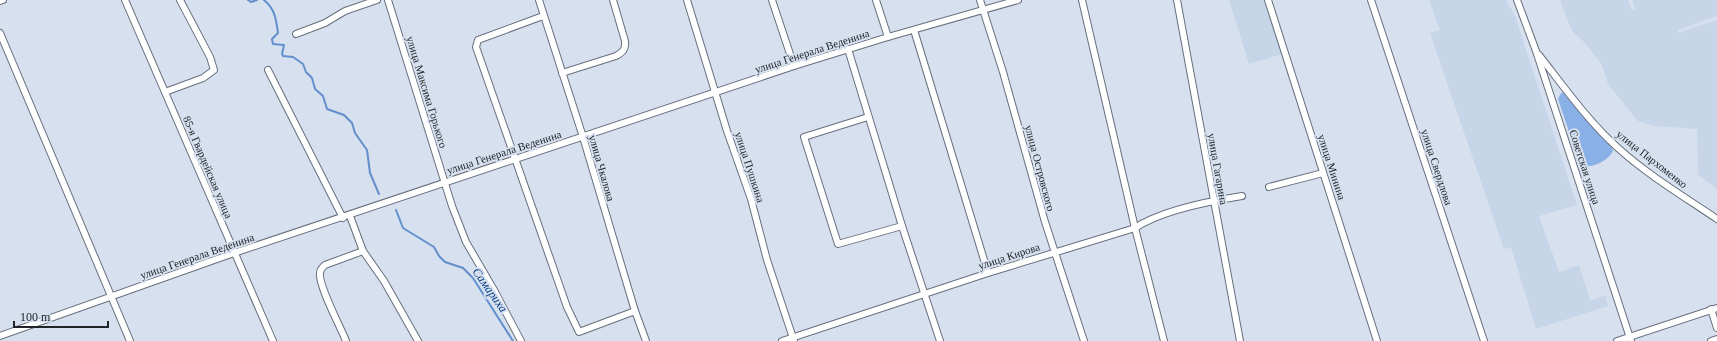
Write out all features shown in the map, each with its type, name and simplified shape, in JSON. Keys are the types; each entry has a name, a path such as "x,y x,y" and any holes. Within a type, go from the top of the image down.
{"street":[{"name":"85-я Гвардейская улица","path":"125,0 272,341"},
{"path":"165,92 202,78 214,70 210,57 180,0"},
{"path":"296,34 325,23 345,11 376,0"},
{"name":"улица Максима Горького","path":"388,0 445,182 466,242 521,341"},
{"name":"улица Чкалова","path":"539,0 583,137 635,311 646,341"},
{"path":"562,73 616,56 623,52 626,46 613,0"},
{"name":"улица Пушкина","path":"686,0 793,339"},
{"path":"772,0 794,66"},
{"path":"876,0 888,37"},
{"name":"улица Островского","path":"980,0 1003,72 1045,222 1084,341"},
{"name":"улица Генерала Веденина","path":"0,336 111,296 350,216 445,182 794,66 888,37 1018,0"},
{"path":"1082,0 1135,228 1164,341"},
{"name":"улица Гагарина","path":"1177,0 1240,341"},
{"name":"улица Минина","path":"1268,0 1377,341"},
{"name":"улица Свердлова","path":"1371,0 1484,341"},
{"name":"Советская улица","path":"1517,0 1536,51 1631,339"},
{"path":"543,16 478,40 476,47 483,63 567,307 580,332 635,311"},
{"path":"914,30 988,273"},
{"path":"0,33 130,341"},
{"path":"848,49 902,226 940,341"},
{"name":"улица Пархоменко","path":"1536,51 1584,112 1619,148 1648,172 1717,219"},
{"path":"268,70 343,218"},
{"path":"868,117 804,137 838,244 902,226"},
{"path":"1269,187 1323,173"},
{"name":"улица Кирова","path":"782,341 793,339 988,273 1135,228 1152,218 1213,200 1242,196"},
{"path":"350,216 363,251 384,281 418,341"},
{"path":"346,341 323,288 320,278 321,268 325,265 363,251"},
{"path":"1617,341 1631,339 1714,309 1717,328"},
{"path":"1711,341 1717,339"}],"shaded area":[{"path":"1229,0 1265,0 1282,54 1249,64"},
{"path":"1429,0 1506,0 1515,16 1577,205 1539,216 1559,272 1579,265 1590,300 1605,296 1608,306 1536,329 1511,247 1504,249 1430,33 1440,30"},
{"path":"1560,0 1628,0 1632,10 1635,9 1632,0 1717,0 1717,16 1677,30 1678,33 1717,20 1717,189 1698,174 1697,129 1654,126 1638,121 1608,84 1602,65 1585,43 1572,31"},
{"path":"1567,92 1587,120 1612,148 1613,151 1611,155 1600,163 1591,166 1582,166 1580,164 1558,99 1561,93"}],"waterway":[{"name":"Самариха","path":"248,0 251,2 257,0"},
{"name":"Самариха","path":"264,0 271,7 277,23 278,33 272,39 273,44 284,45 283,56 293,57 303,64 306,72 312,78 315,89 323,96 327,109 344,115 352,123 355,133 367,150 370,173 379,194"},
{"name":"Самариха","path":"396,210 403,228 434,247 439,256 445,262 463,268 473,278 513,341"}]}
